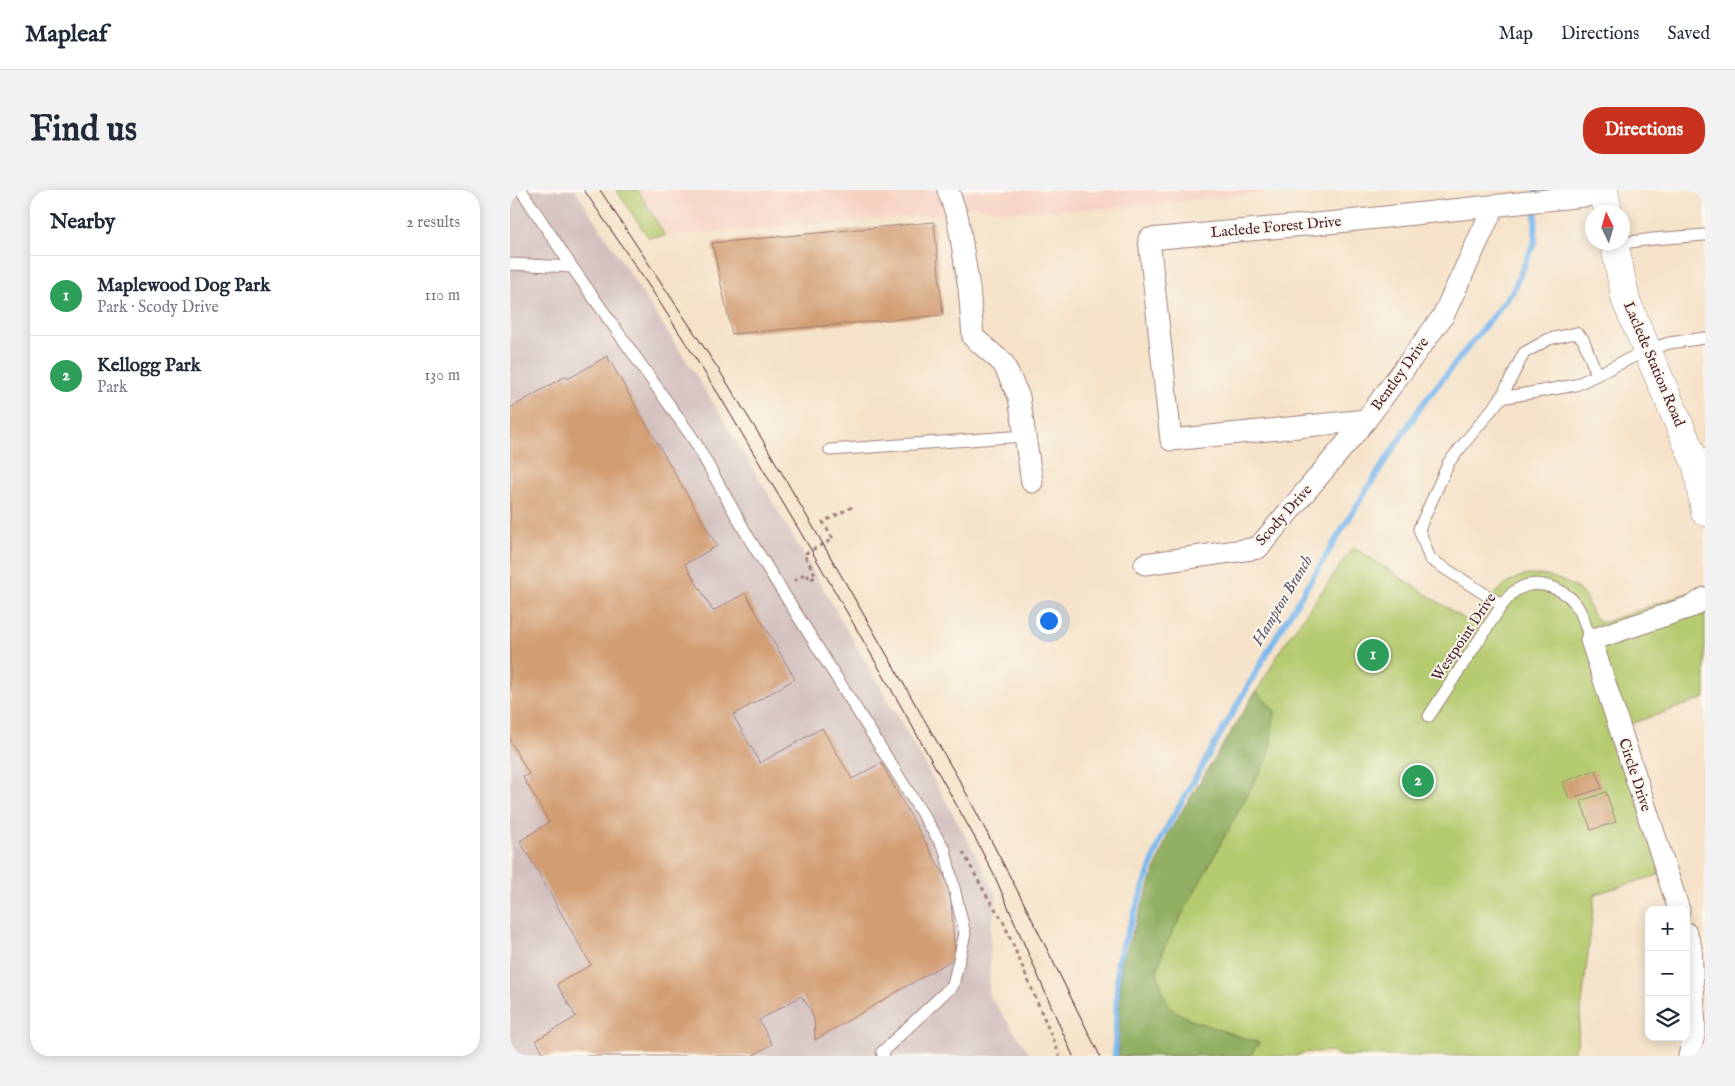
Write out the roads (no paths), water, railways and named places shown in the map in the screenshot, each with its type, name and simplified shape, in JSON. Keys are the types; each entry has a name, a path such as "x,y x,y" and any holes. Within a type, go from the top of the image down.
{"street":[{"path":"948,190 958,219 969,288 973,337 1003,363 1019,397 1032,482"},
{"name":"Laclede Forest Drive","path":"1171,440 1149,239 1548,200 1606,199"},
{"name":"Bentley Drive","path":"1171,440 1366,420 1443,316 1494,206"},
{"name":"Laclede Station Road","path":"1615,250 1626,301 1697,466 1705,512"},
{"name":"Scody Drive","path":"1145,564 1258,548 1366,420"},
{"path":"1591,640 1693,606 1705,598"},
{"name":"Circle Drive","path":"1591,640 1678,906"},
{"path":"1689,1056 1695,1031 1690,944"}],"lane":[{"path":"521,190 572,267 694,440 750,540 945,850 965,934 953,985 882,1052 884,1056"},
{"path":"1630,241 1705,235"},
{"path":"510,264 572,267"},
{"path":"1502,606 1430,559 1419,528 1449,462 1501,398 1524,354 1549,339 1576,333 1584,339 1597,375"},
{"path":"1501,398 1576,385 1647,350 1669,342 1705,338"},
{"path":"830,450 1025,436"},
{"name":"Westpoint Drive","path":"1430,716 1502,606 1515,591 1528,586 1543,584 1557,589 1570,597 1579,610 1591,640"}],"waterway":[{"name":"Hampton Branch","path":"1115,1056 1118,960 1161,838 1276,637 1364,494 1421,406 1513,291 1535,241 1536,190"}],"tram line":[{"path":"584,190 653,292 719,395 902,708 995,877 1073,1056"},
{"path":"600,190 719,370 762,439 823,544 962,785 1027,909 1100,1056"}],"place":[{"name":"Maplewood Dog Park","path":"1373,655"},
{"name":"Kellogg Park","path":"1418,781"}]}
